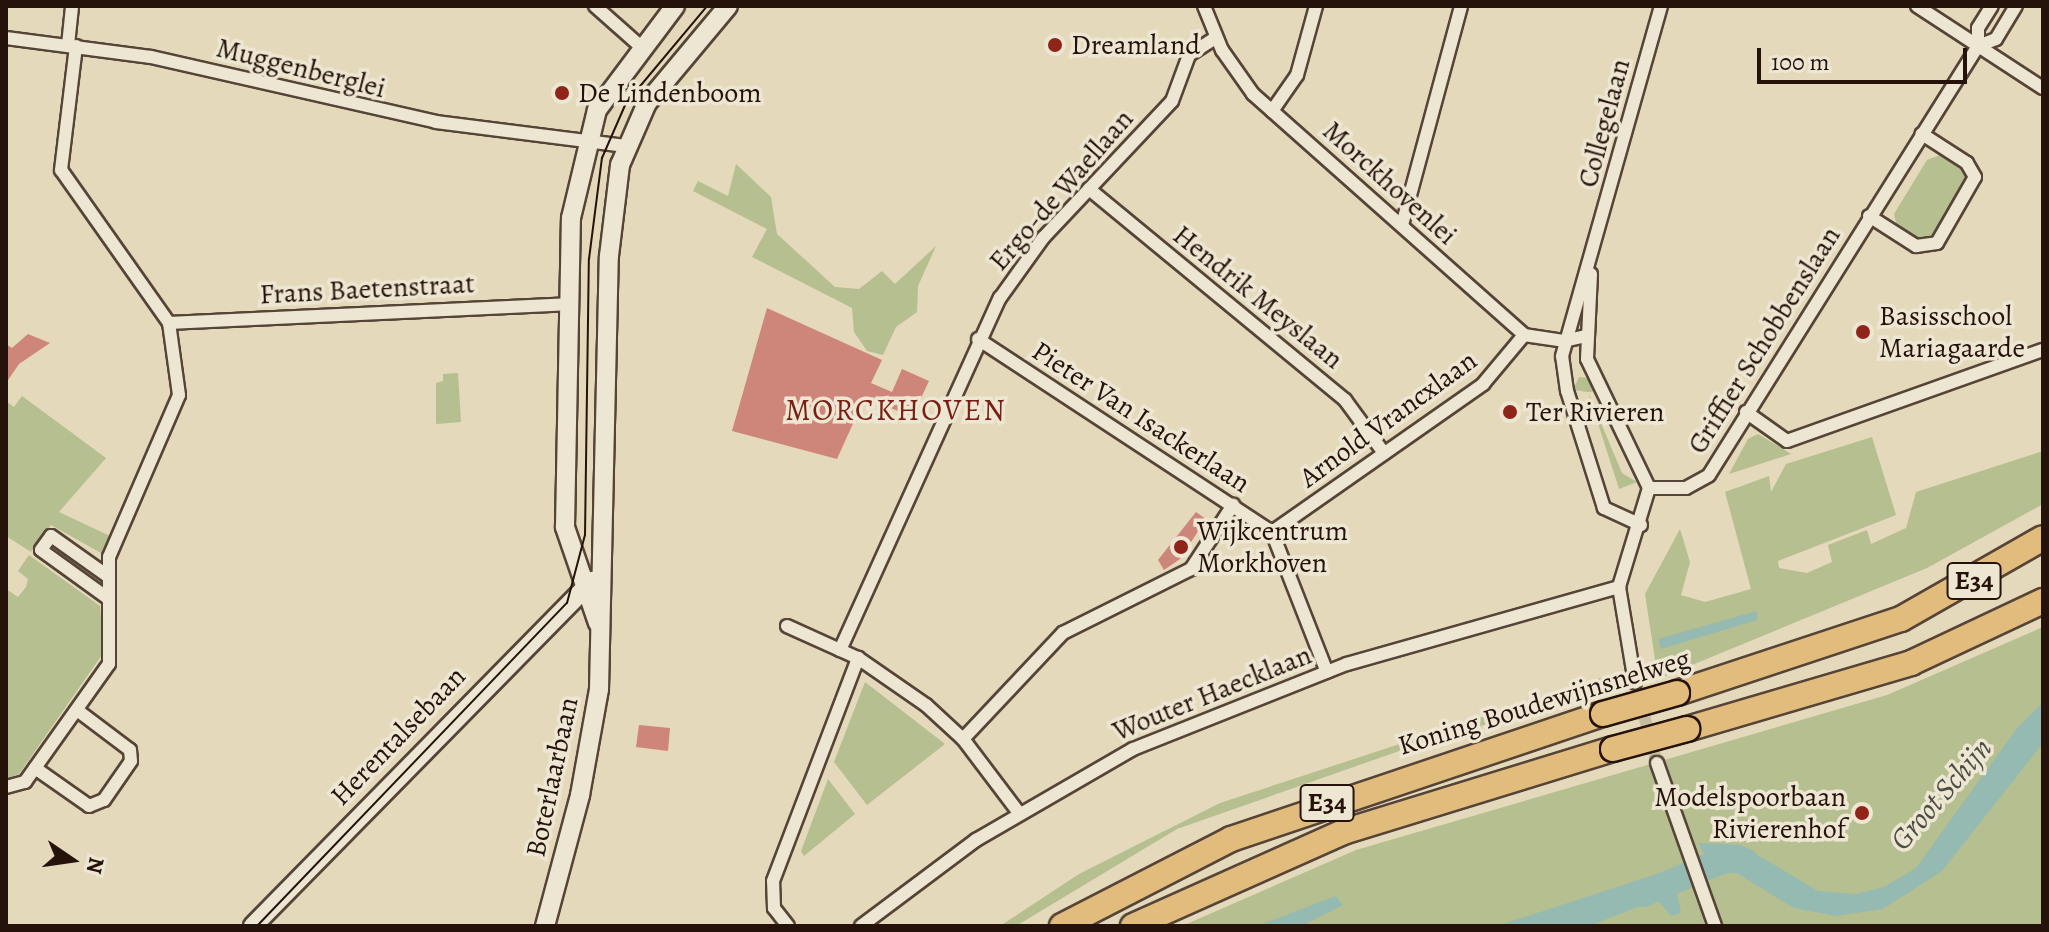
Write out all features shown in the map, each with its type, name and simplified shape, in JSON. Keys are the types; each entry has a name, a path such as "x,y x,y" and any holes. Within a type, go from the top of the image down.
{"highway":[{"name":"Koning Boudewijnsnelweg","path":"1062,926 1231,839 1603,714 1677,693 1901,619 2043,538"},
{"name":"E34","path":"1133,926 1343,832 1613,749 1911,663 2043,601"}],"main road":[{"path":"586,588 565,527 571,218 586,138 608,91 640,46 675,6"},
{"path":"605,558 609,256 625,146 647,103 728,6"},
{"name":"Herentalsebaan","path":"253,926 586,588 605,558"},
{"name":"Boterlaarbaan","path":"545,926 591,745 603,638 605,558"},
{"name":"Boterlaarbaan","path":"586,588 603,638"}],"street":[{"path":"6,787 18,786 35,768 112,654 109,557 178,404 179,373 169,323 61,170 72,45 72,6"},
{"path":"595,6 640,46"},
{"name":"Morckhovenlei","path":"1204,6 1215,38 1240,79 1524,335"},
{"path":"1272,111 1297,75 1316,6"},
{"path":"1402,225 1461,6"},
{"name":"Collegelaan","path":"1641,525 1610,514 1601,500 1563,378 1564,341 1593,252 1661,6"},
{"path":"1917,6 2043,88"},
{"name":"Griffier Schobbenslaan","path":"1649,488 1703,481 1978,46 1978,28 1992,6"},
{"name":"Griffier Schobbenslaan","path":"1978,46 1996,39 2016,6"},
{"name":"Muggenberglei","path":"6,38 72,45 409,117 586,138"},
{"name":"Ergo-de Waellaan","path":"840,650 978,339 1031,253 1172,101 1189,55 1215,38"},
{"name":"Griffier Schobbenslaan","path":"1869,216 1916,246 1937,243 1975,177 1967,163 1922,134"},
{"path":"586,138 625,146"},
{"name":"Hendrik Meyslaan","path":"1089,189 1345,400 1384,453"},
{"name":"Collegelaan","path":"1593,252 1586,336 1590,368 1649,488"},
{"name":"Frans Baetenstraat","path":"169,323 567,304"},
{"path":"1524,335 1564,341 1586,336"},
{"name":"Arnold Vrancxlaan","path":"1272,532 1483,384 1524,335"},
{"name":"Pieter Van Isackerlaan","path":"978,339 1272,532"},
{"path":"1746,412 1787,441 2043,350"},
{"path":"1635,683 1619,587 1641,525 1649,488"},
{"path":"963,739 1063,633 1191,569 1233,505"},
{"path":"1272,532 1327,672"},
{"path":"109,577 51,536 41,550 109,599"},
{"name":"Wouter Haecklaan","path":"861,926 1019,813 1133,749 1327,672 1619,587"},
{"path":"787,626 858,658 963,739 1019,813"},
{"path":"788,926 774,908 773,881 858,658"},
{"path":"35,768 89,806 104,800 131,761 130,750 77,710"},
{"path":"1657,763 1684,849 1715,926"}],"green space":[{"path":"1943,154 1969,177 1933,237 1917,240 1897,227 1894,214 1927,160"},
{"path":"736,164 771,197 777,234 835,287 859,289 882,271 895,284 936,246 918,286 917,312 896,327 883,355 867,351 854,332 852,308 752,257 767,229 693,191 698,181 728,196"},
{"path":"458,373 461,422 436,424 436,383 443,381 443,374"},
{"path":"1579,377 1588,378 1598,391 1573,390"},
{"path":"1588,392 1622,473 1637,482 1619,489"},
{"path":"22,396 106,458 59,512 110,536 101,553 51,525 31,552 6,536 6,401 14,407"},
{"path":"1758,434 1791,454 1729,474 1748,439"},
{"path":"1872,437 1896,515 1778,561 1779,568 1807,573 1832,562 1828,545 1867,530 1871,544 1906,528 1916,492 2043,451 2043,504 1927,568 1658,679 1645,594 1680,529 1690,562 1681,595 1705,602 1751,589 1725,492 1769,476 1771,492 1786,464"},
{"path":"29,555 100,606 104,652 19,774 8,778 6,589 18,597 26,587 28,579 18,571"},
{"path":"2043,627 2043,926 1182,926 1356,850 1887,695"},
{"path":"1619,672 1627,688 1442,736 1177,829 1016,926 1000,926 1079,874 1220,803"},
{"path":"865,682 945,744 867,805 834,762"},
{"path":"828,779 855,814 804,856 801,851"}],"water":[{"path":"1757,611 1757,620 1661,649 1658,639"},
{"name":"Groot Schijn","path":"2043,702 2043,743 1942,871 1883,909 1836,916 1794,908 1735,872 1716,876 1698,843 1741,845 1818,891 1856,894 1884,887 1916,868 2017,728"},
{"path":"1672,869 1681,913 1671,916 1657,899 1592,925 1497,926"},
{"path":"1336,896 1343,905 1301,926 1257,926"}],"building":[{"path":"767,308 882,360 871,383 892,392 902,369 929,381 912,417 865,397 837,459 732,431"},
{"path":"28,334 50,343 19,364 6,383 6,344 12,348"},
{"name":"Wijkcentrum Morkhoven","path":"1196,512 1206,519 1180,559 1164,570 1158,560"},
{"path":"639,725 670,728 668,751 636,747"}],"waterway":[{"name":"Groot Schijn","path":"1643,894 1726,859 1745,861"}],"tunnel":[{"path":"1635,683 1657,763"}],"tram line":[{"path":"257,926 567,603 585,535 589,259 602,158 626,103 707,6"}],"place":[{"name":"Dreamland","path":"1055,45"},
{"name":"De Lindenboom","path":"562,93"},
{"name":"Basisschool Mariagaarde","path":"1863,332"},
{"name":"Ter Rivieren","path":"1510,412"},
{"name":"Wijkcentrum Morkhoven","path":"1181,547"},
{"name":"Modelspoorbaan Rivierenhof","path":"1862,813"}],"district":[{"name":"MORCKHOVEN","path":"896,410"}]}
